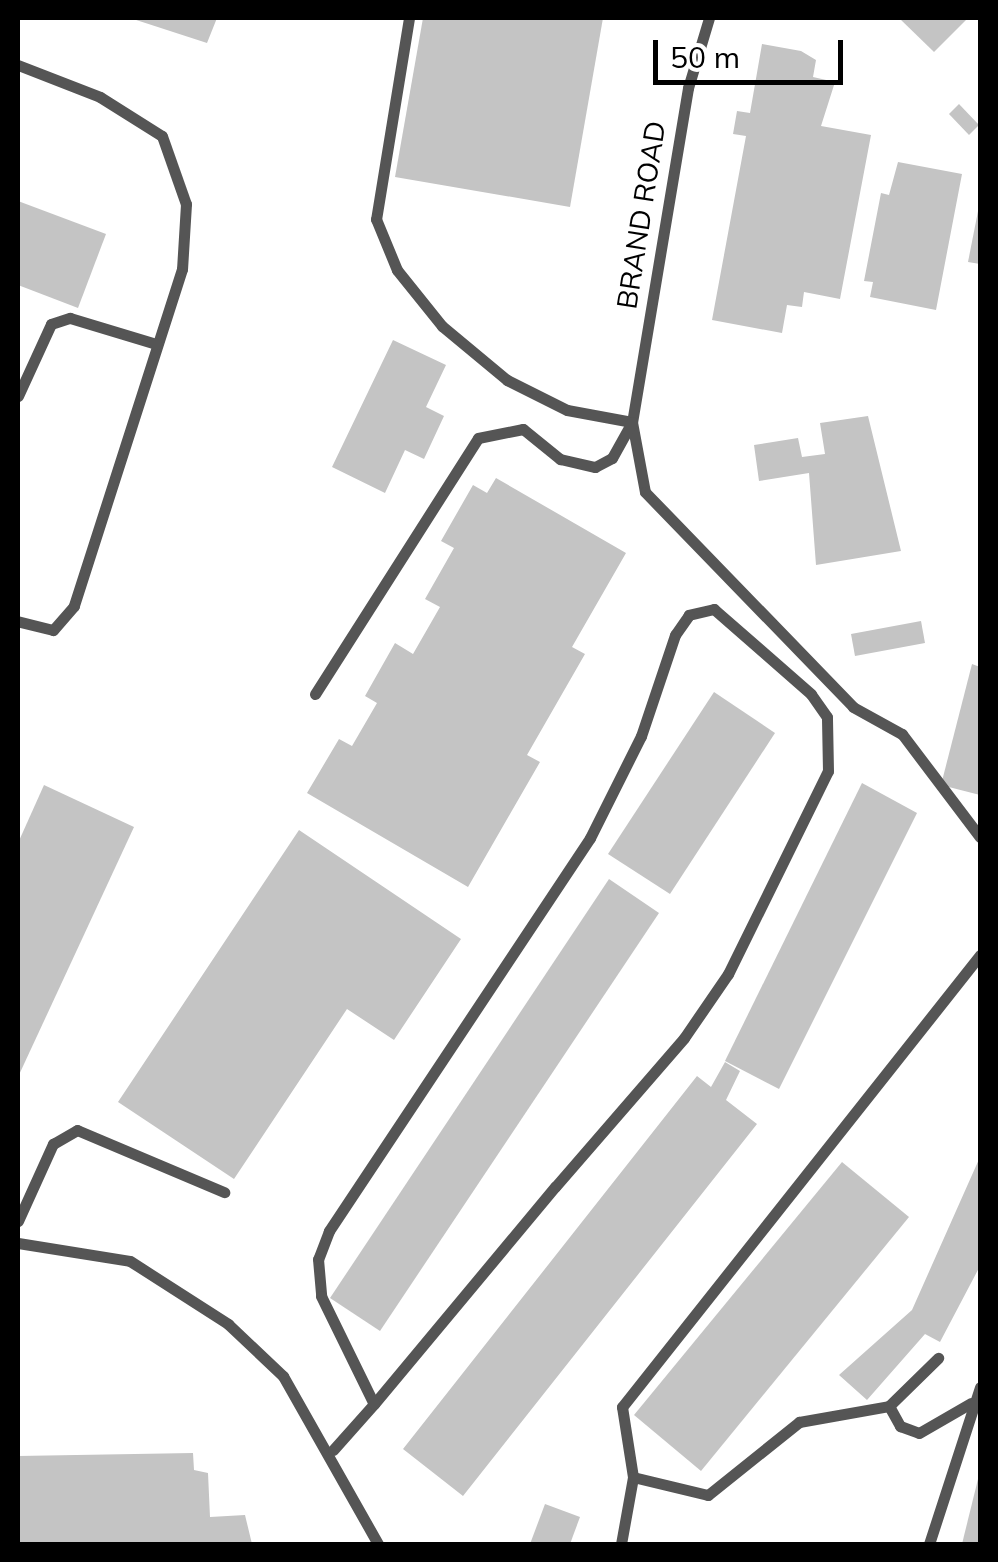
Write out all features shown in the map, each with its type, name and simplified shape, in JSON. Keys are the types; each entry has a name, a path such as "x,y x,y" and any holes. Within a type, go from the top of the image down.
{"lane":[{"path":"409,18 376,219 397,270 442,326 507,380 567,410 632,422"},
{"name":"BRAND ROAD","path":"632,422 688,88 709,18"},
{"path":"18,65 100,96 162,136 178,161 182,270 66,625 40,630 18,621"},
{"path":"18,396 51,324 70,318 156,344"},
{"path":"315,694 478,438 523,429 560,459 595,467 612,458 632,422"},
{"path":"632,422 645,492 677,534 853,707 902,734 980,837"},
{"path":"333,1450 374,1404 684,1038 728,974 828,771 827,717 811,694 714,609 689,615 674,635 640,736 590,838 329,1231 318,1260 321,1296 374,1404"},
{"path":"622,1544 632,1477 622,1406 980,955"},
{"path":"18,1221 53,1144 76,1130 224,1192"},
{"path":"18,1242 130,1261 177,1283 283,1376 333,1450 378,1544"},
{"path":"632,1477 708,1495 799,1422 889,1406 938,1358"},
{"path":"930,1544 970,1404 980,1386"},
{"path":"889,1406 900,1426 918,1434 970,1404"}],"building":[{"path":"130,18 217,18 207,43"},
{"path":"423,18 603,18 570,207 395,177"},
{"path":"899,18 968,18 934,52"},
{"path":"762,44 801,51 816,60 813,77 835,82 821,126 871,135 840,299 804,292 802,307 787,305 782,333 712,320 746,136 733,134 737,111 750,113"},
{"path":"959,104 979,125 969,135 949,114"},
{"path":"898,162 962,174 936,310 870,297 873,282 864,281 881,193 889,195"},
{"path":"18,201 106,234 78,308 18,285"},
{"path":"980,201 980,264 968,262"},
{"path":"393,340 446,365 426,407 444,416 424,459 405,450 385,493 332,467"},
{"path":"868,416 901,551 816,565 809,473 759,481 754,445 798,438 802,457 825,454 820,423"},
{"path":"496,478 626,553 572,647 585,654 527,755 540,762 468,887 307,793 339,739 352,746 377,703 365,696 395,643 413,654 440,607 425,599 454,548 441,541 473,485 487,493"},
{"path":"921,621 925,643 855,656 851,634"},
{"path":"972,664 980,667 980,795 941,785"},
{"path":"714,692 775,733 670,894 608,854"},
{"path":"862,783 917,813 779,1089 725,1061"},
{"path":"44,785 134,827 18,1077 18,843"},
{"path":"299,830 461,939 394,1040 347,1009 234,1179 118,1102"},
{"path":"609,879 659,913 380,1331 330,1298"},
{"path":"725,1062 740,1071 726,1100 757,1124 463,1496 403,1449 697,1076 711,1087"},
{"path":"980,1157 980,1266 940,1342 925,1334 867,1400 839,1375 912,1310"},
{"path":"842,1162 909,1217 701,1471 634,1415"},
{"path":"193,1453 194,1470 208,1473 210,1517 245,1515 252,1544 18,1544 18,1456"},
{"path":"979,1475 980,1544 962,1544"},
{"path":"545,1504 580,1517 570,1544 530,1544"}]}
